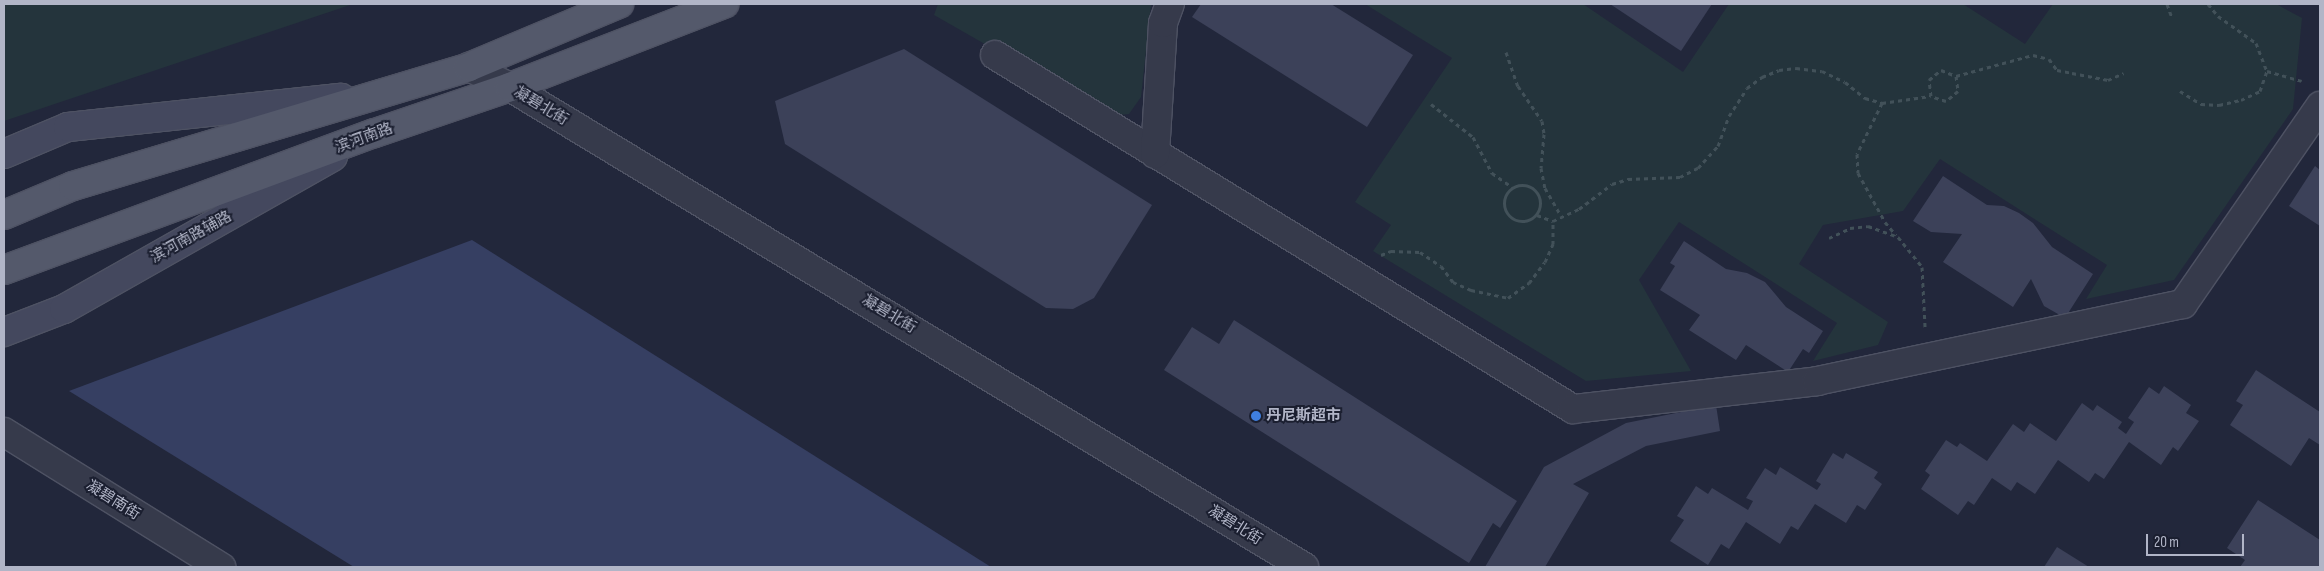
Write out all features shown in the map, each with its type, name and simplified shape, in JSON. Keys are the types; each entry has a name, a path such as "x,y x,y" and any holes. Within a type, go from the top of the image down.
{"main road":[{"path":"4,215 73,186 470,67 619,4"},
{"name":"滨河南路","path":"4,270 375,133 510,88 724,4"},
{"path":"4,154 68,127 387,93"},
{"name":"滨河南路辅路","path":"4,332 64,309 375,133"}],"street":[{"path":"1156,154 1163,23 1170,4"},
{"path":"995,56 1573,409 1817,381 2183,304 2316,95"},
{"name":"凝碧北街","path":"470,67 510,88 1304,567"},
{"name":"凝碧南街","path":"4,432 222,567"}],"path":[{"path":"2167,4 2172,18"},
{"path":"2180,91 2200,104 2218,105 2241,100 2260,91 2267,71 2256,43 2218,16 2208,4"},
{"path":"1506,52 1518,86 1542,121 1544,134 1541,168 1545,188 1562,218"},
{"path":"1931,96 1929,80 1941,70 1956,76 2033,55 2049,59 2057,70 2072,73 2108,80 2124,73"},
{"path":"1536,215 1553,222 1562,218 1612,184 1628,179 1680,177 1698,168 1718,146 1729,116 1748,88 1762,77 1779,70 1796,68 1822,71 1845,82 1865,98 1882,103 1931,96 1946,101 1958,91 1956,76"},
{"path":"2267,71 2316,95"},
{"path":"1882,103 1856,154 1858,173 1885,222 1922,267 1927,358"},
{"path":"1431,104 1473,137 1492,173 1512,188"},
{"path":"1524,185 1536,191 1540,202 1536,215 1526,221 1514,219 1505,210 1505,198 1512,188 1524,185"},
{"path":"1342,268 1391,251 1420,252 1441,266 1453,282 1471,290 1508,298 1529,283 1545,262 1553,244 1553,222"},
{"path":"1829,238 1850,228 1868,226 1898,237"}],"shaded area":[{"path":"4,4 353,4 4,121"},
{"path":"938,4 1151,4 1141,97 1129,114 1111,116 934,15"},
{"path":"1365,4 1583,4 1683,72 1729,4 1963,4 2025,44 2053,4 2276,4 2302,18 2293,109 2174,280 2086,299 2107,265 1940,159 1903,211 1823,225 1799,264 1888,322 1878,345 1813,361 1837,323 1679,222 1639,280 1691,371 1586,381 1373,251 1391,225 1355,202 1452,58"}],"water":[{"path":"472,240 991,567 354,567 69,391"}],"building":[{"path":"1201,4 1331,4 1413,55 1367,127 1192,17"},
{"path":"1610,4 1712,4 1681,51"},
{"path":"904,49 1152,205 1094,298 1073,309 1046,308 785,144 775,101"},
{"path":"2315,166 2320,170 2320,226 2289,206"},
{"path":"1943,176 1987,205 2004,206 2019,213 2033,223 2052,247 2093,274 2065,318 2044,306 2031,279 2013,307 1943,262 1962,234 1931,232 1913,221"},
{"path":"1684,241 1726,269 1747,273 1765,282 1786,307 1823,331 1809,353 1803,349 1788,372 1746,345 1736,360 1689,330 1700,315 1660,290 1675,266 1670,263"},
{"path":"1234,320 1517,501 1500,528 1493,523 1469,563 1164,370 1192,327 1219,344"},
{"path":"2256,370 2320,412 2320,445 2309,438 2291,466 2230,425 2243,405 2236,401"},
{"path":"2164,386 2191,405 2186,413 2199,421 2178,451 2173,447 2161,465 2129,442 2104,479 2095,473 2089,482 2058,460 2035,494 2017,482 2011,491 1992,478 1974,505 1968,501 1958,515 1921,489 1930,475 1925,471 1946,440 1957,447 1960,443 1987,461 2013,424 2024,432 2030,423 2056,441 2082,403 2093,411 2097,405 2122,422 2118,428 2126,434 2134,422 2128,418 2149,387 2159,394"},
{"path":"1716,405 1720,431 1646,446 1573,484 1589,493 1545,567 1485,567 1544,467 1626,423"},
{"path":"1833,453 1843,459 1846,453 1878,472 1874,478 1882,484 1865,510 1857,505 1846,523 1815,504 1798,530 1791,526 1780,544 1746,522 1729,549 1721,544 1708,565 1670,541 1684,520 1677,516 1696,486 1708,494 1712,488 1748,510 1753,501 1746,498 1765,468 1776,475 1780,467 1817,490 1821,484 1816,481"},
{"path":"2258,500 2320,540 2320,567 2240,567 2245,560 2227,548"},
{"path":"2057,547 2089,567 2044,567"}],"place":[{"name":"丹尼斯超市","path":"1256,416"}]}
